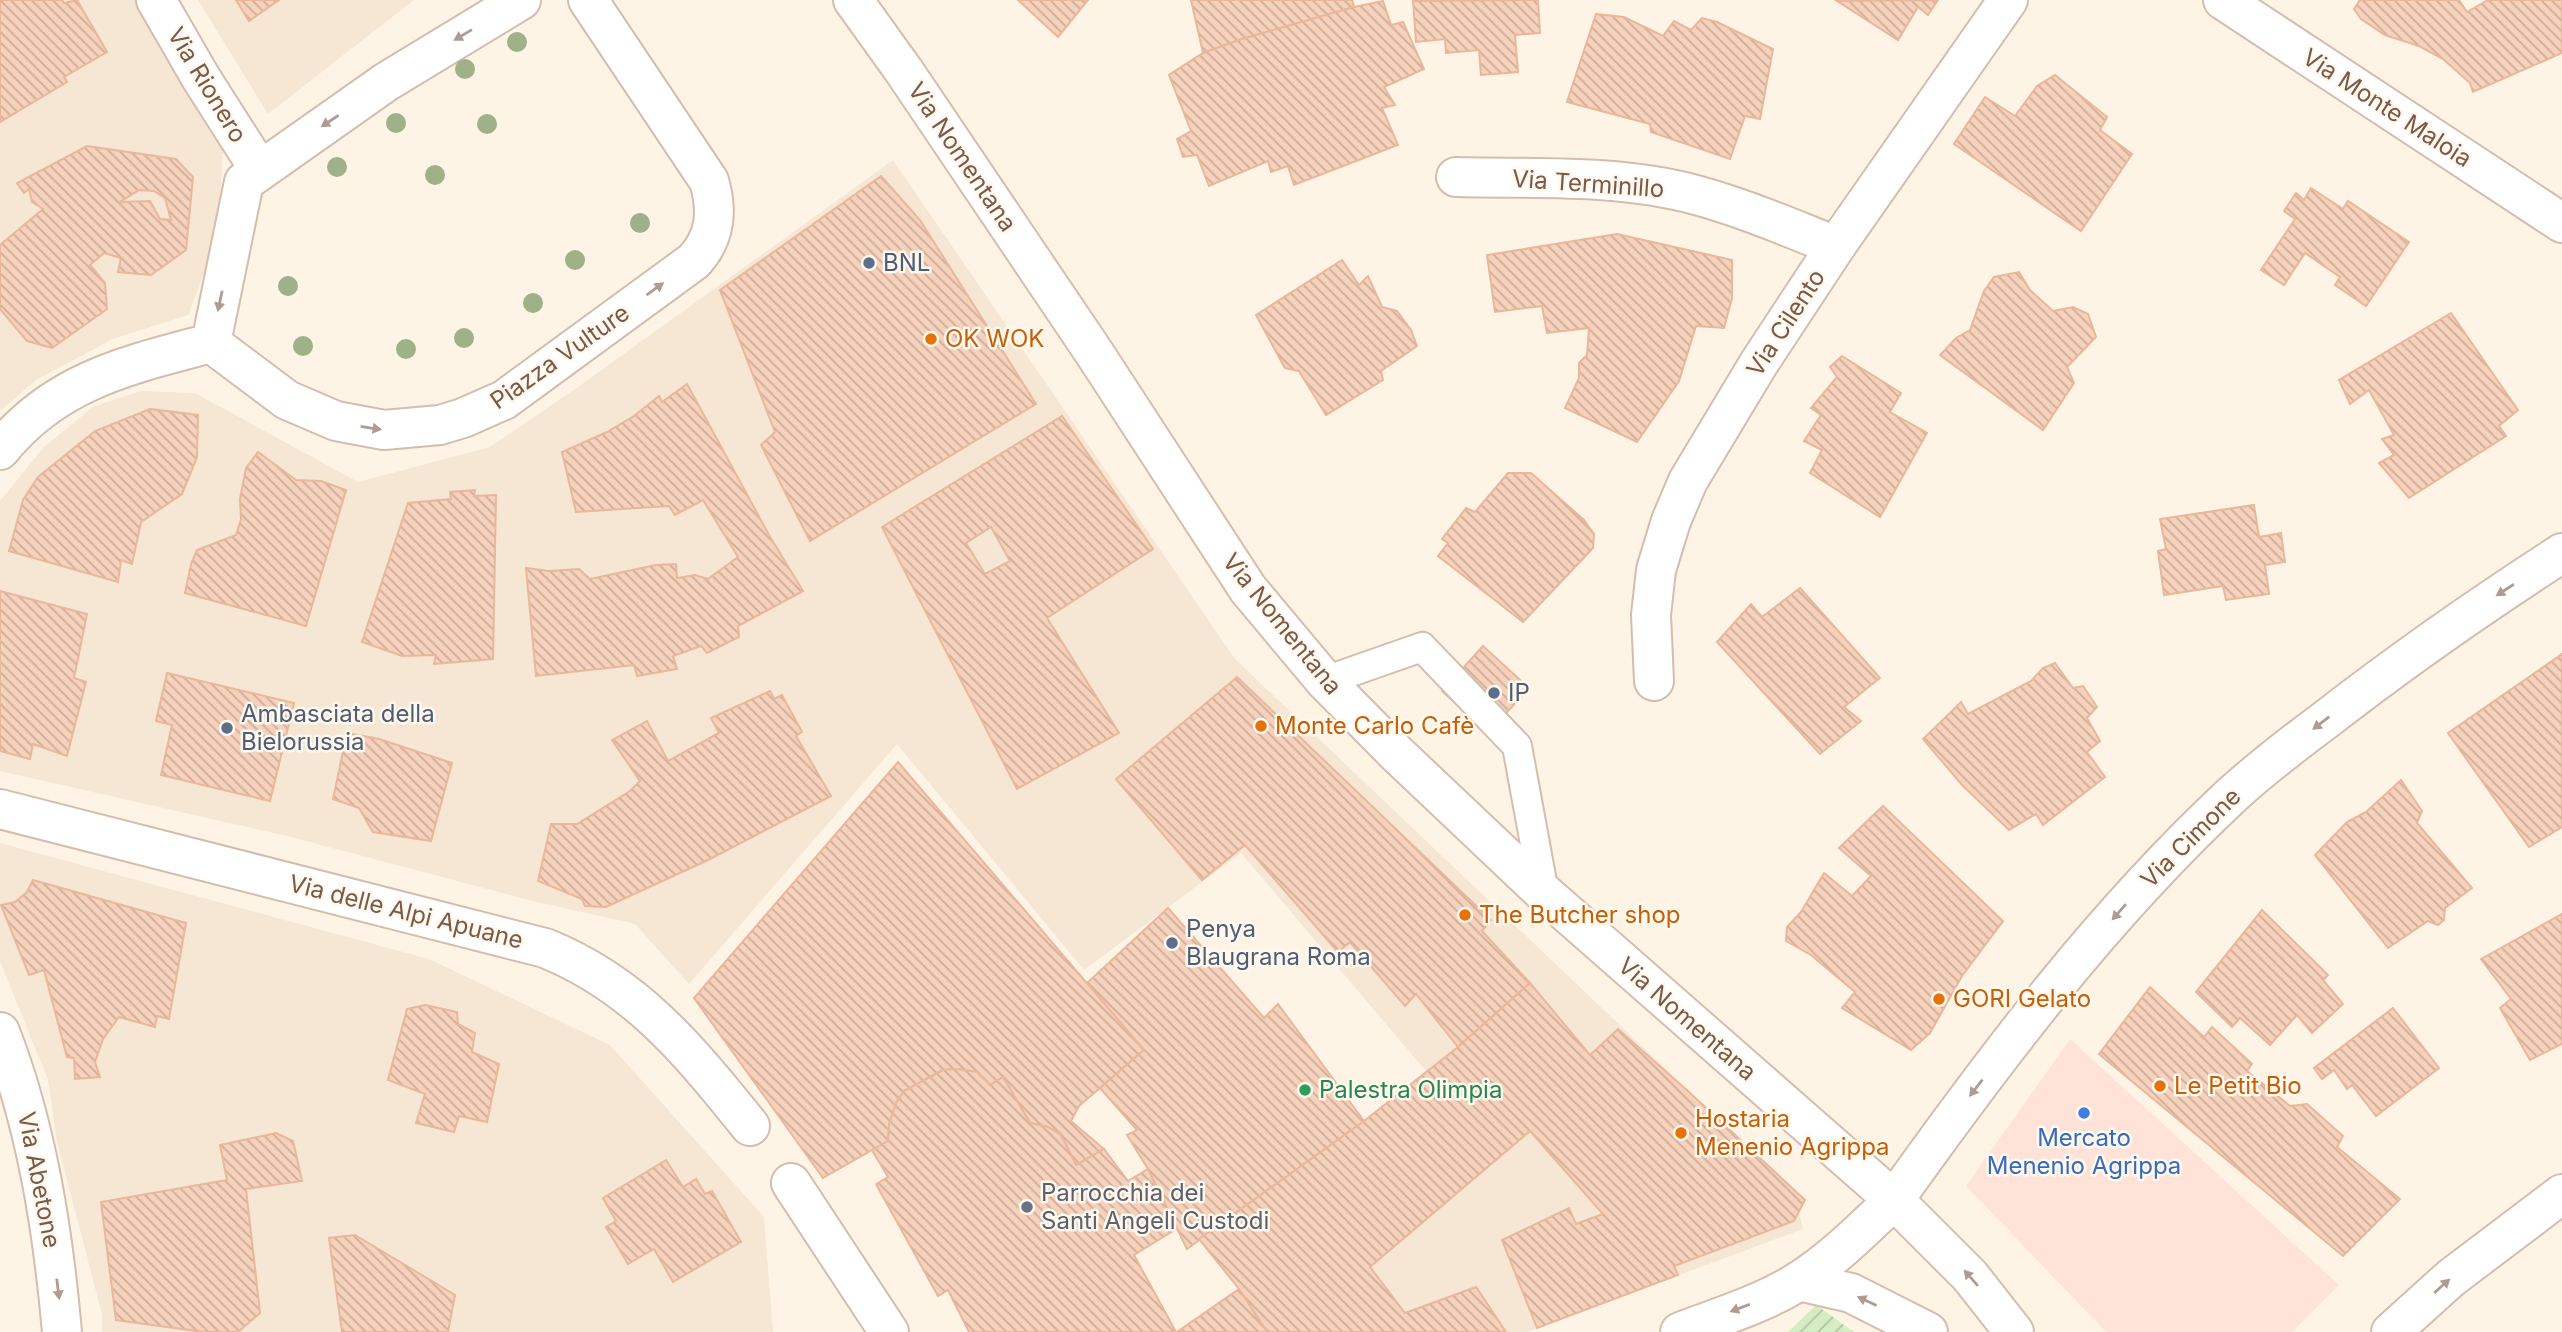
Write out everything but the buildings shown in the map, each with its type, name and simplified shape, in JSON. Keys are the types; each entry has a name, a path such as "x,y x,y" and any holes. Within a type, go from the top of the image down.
{"street":[{"name":"Via Rionero","path":"156,0 201,78 259,169"},
{"path":"0,450 19,428 59,396 81,384 128,365 211,343 244,182 386,82 522,0"},
{"name":"Piazza Vulture","path":"211,343 271,390 305,410 336,421 384,430 440,425 504,400 694,261 704,250 713,226 713,195 709,181 588,0"},
{"name":"Via Nomentana","path":"853,0 912,82 1093,351 1248,589 1325,681 1396,753 1544,893 1894,1200 1970,1276 2014,1332"},
{"name":"Via Cilento","path":"1654,681 1651,634 1653,591 1663,543 1678,501 1759,363 1836,246 2008,0"},
{"name":"Via Monte Maloia","path":"2222,0 2557,220"},
{"name":"Via Terminillo","path":"1456,177 1598,180 1694,194 1836,246"},
{"name":"Via Cimone","path":"1680,1332 1753,1303 1799,1281 1843,1247 1894,1200 1957,1112 2079,959 2160,868 2234,793 2382,675 2484,603 2562,553"},
{"name":"Via delle Alpi Apuane","path":"0,809 545,948 569,958 622,989 646,1010 710,1077 750,1126"},
{"name":"Via Abetone","path":"0,1032 15,1069 33,1139 50,1229 62,1332"},
{"path":"791,1183 889,1332"},
{"path":"2391,1332 2451,1278 2562,1194"},
{"path":"1799,1281 1851,1293 1928,1332"}],"lane":[{"path":"1325,681 1422,647 1517,746 1544,893"}],"shaded area":[{"path":"0,0 138,0 223,149 218,235 188,315 113,339 36,380 0,411"},
{"path":"198,0 414,0 268,114"},
{"path":"893,160 1235,659 1794,1191 1803,1229 1527,1332 1279,1332 1199,1239 1364,1121 1426,1071 1241,853 1084,970 897,744 689,984 635,924 533,901 291,837 0,771 0,501 44,447 94,406 141,391 195,393 358,482 490,447 578,387"},
{"path":"0,843 429,959 610,1045 764,1217 773,1332 102,1332 102,1314 57,1142 48,1080 0,961"},
{"name":"Mercato Menenio Agrippa","path":"2070,1039 2339,1285 2292,1332 2106,1332 1966,1186"}],"green space":[{"path":"1816,1305 1854,1332 1788,1332"}],"place":[{"name":"BNL","path":"869,263"},
{"name":"OK WOK","path":"931,339"},
{"name":"IP","path":"1494,693"},
{"name":"Monte Carlo Cafè","path":"1261,726"},
{"name":"Ambasciata della Bielorussia","path":"227,728"},
{"name":"The Butcher shop","path":"1465,915"},
{"name":"Penya Blaugrana Roma","path":"1172,943"},
{"name":"GORI Gelato","path":"1939,999"},
{"name":"Le Petit Bio","path":"2160,1086"},
{"name":"Palestra Olimpia","path":"1305,1090"},
{"name":"Mercato Menenio Agrippa","path":"2084,1113"},
{"name":"Hostaria Menenio Agrippa","path":"1681,1133"},
{"name":"Parrocchia dei Santi Angeli Custodi","path":"1027,1207"}]}
